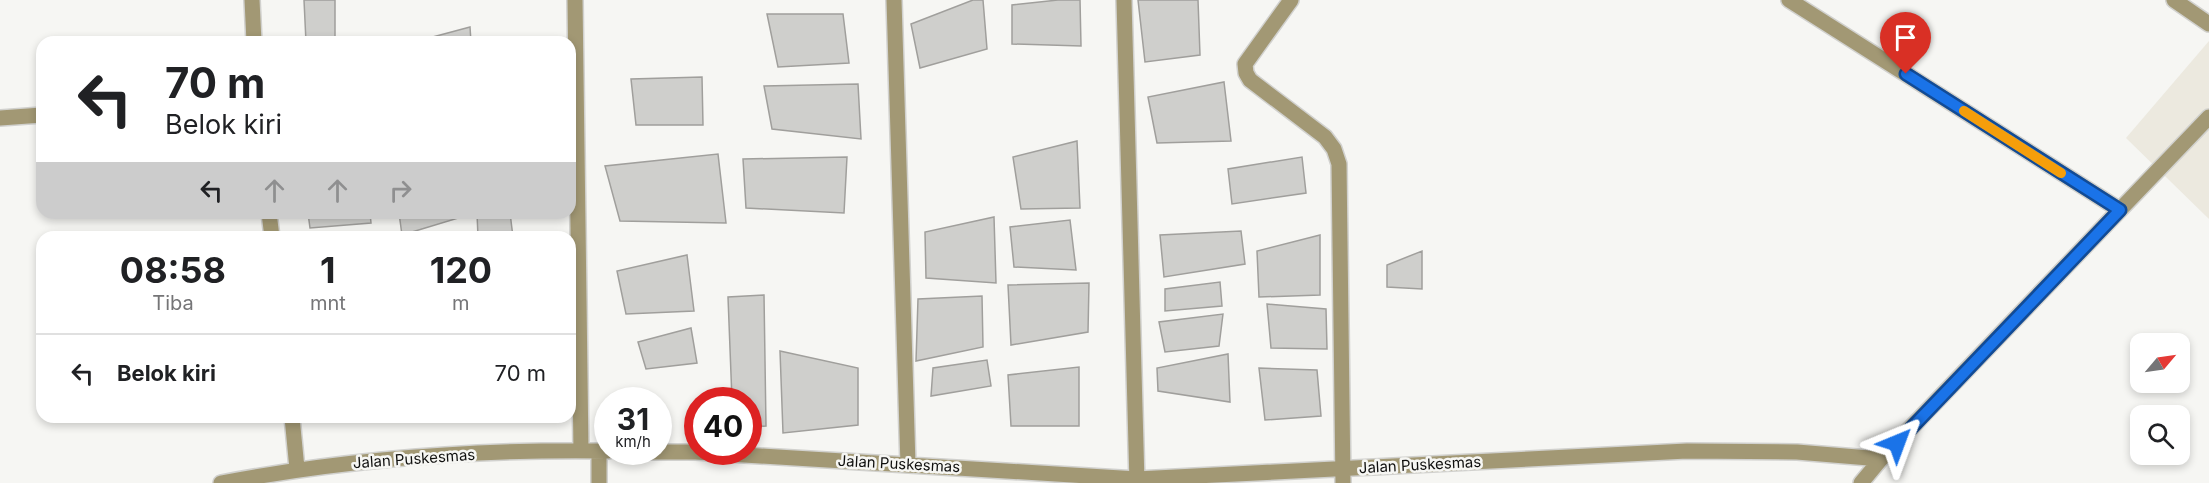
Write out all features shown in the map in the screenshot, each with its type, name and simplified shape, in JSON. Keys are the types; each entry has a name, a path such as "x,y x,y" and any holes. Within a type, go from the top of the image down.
{"street":[{"path":"252,0 254,36"},
{"path":"575,0 575,36"},
{"path":"894,0 908,465"},
{"path":"1124,0 1137,481"},
{"path":"1291,0 1245,64 1250,80 1325,137 1334,149 1339,164 1342,476"},
{"path":"1790,0 2120,210"},
{"path":"2174,0 2209,24"},
{"path":"576,75 581,451"},
{"path":"0,118 36,115"},
{"path":"1861,483 1881,459 2209,117"},
{"path":"292,423 297,470"},
{"name":"Jalan Puskesmas","path":"221,483 297,470 393,459 594,451"},
{"name":"Jalan Puskesmas","path":"672,452 1137,481 1342,476 1687,451 1797,452 1881,459"},
{"path":"599,483 601,465"}],"shaded area":[{"path":"2209,41 2209,219 2126,138"}],"building":[{"path":"304,0 335,0 335,36 306,36"},
{"path":"973,0 983,0 987,49 920,68 911,24"},
{"path":"1080,0 1081,46 1012,44 1012,5"},
{"path":"1138,0 1198,0 1200,55 1145,62"},
{"path":"767,14 843,14 849,63 778,67"},
{"path":"470,27 471,36 436,36"},
{"path":"702,77 703,125 636,125 631,79"},
{"path":"1224,82 1231,141 1157,143 1148,97"},
{"path":"858,84 861,139 772,129 764,86"},
{"path":"1077,141 1080,208 1021,209 1013,157"},
{"path":"718,154 726,223 620,221 605,166"},
{"path":"847,157 844,213 746,208 743,159"},
{"path":"1302,157 1306,193 1232,204 1228,169"},
{"path":"994,217 996,283 926,278 925,232"},
{"path":"309,219 371,219 371,223 310,228"},
{"path":"400,219 455,219 415,231 401,231"},
{"path":"477,219 511,219 512,231 478,231"},
{"path":"1070,220 1076,270 1014,267 1010,227"},
{"path":"1241,231 1245,264 1164,277 1160,235"},
{"path":"1320,235 1320,295 1259,297 1257,251"},
{"path":"1422,251 1422,289 1387,287 1387,265"},
{"path":"687,255 694,311 626,314 617,271"},
{"path":"1220,282 1222,306 1165,311 1165,289"},
{"path":"1089,283 1088,332 1011,345 1008,285"},
{"path":"764,295 766,426 762,426 762,387 731,387 728,297"},
{"path":"982,296 983,347 916,361 918,299"},
{"path":"1267,304 1326,309 1327,349 1271,348"},
{"path":"1223,314 1219,346 1165,352 1159,322"},
{"path":"691,328 697,363 646,369 638,342"},
{"path":"780,351 858,368 858,425 783,433"},
{"path":"1228,354 1230,402 1158,391 1157,368"},
{"path":"987,360 991,386 931,396 933,368"},
{"path":"1079,367 1079,426 1011,426 1008,375"},
{"path":"1259,368 1317,370 1321,416 1265,420"}],"slow traffic":[{"path":"1964,111 2061,173"}],"route":[{"path":"1897,443 2120,210 1906,74"}]}
